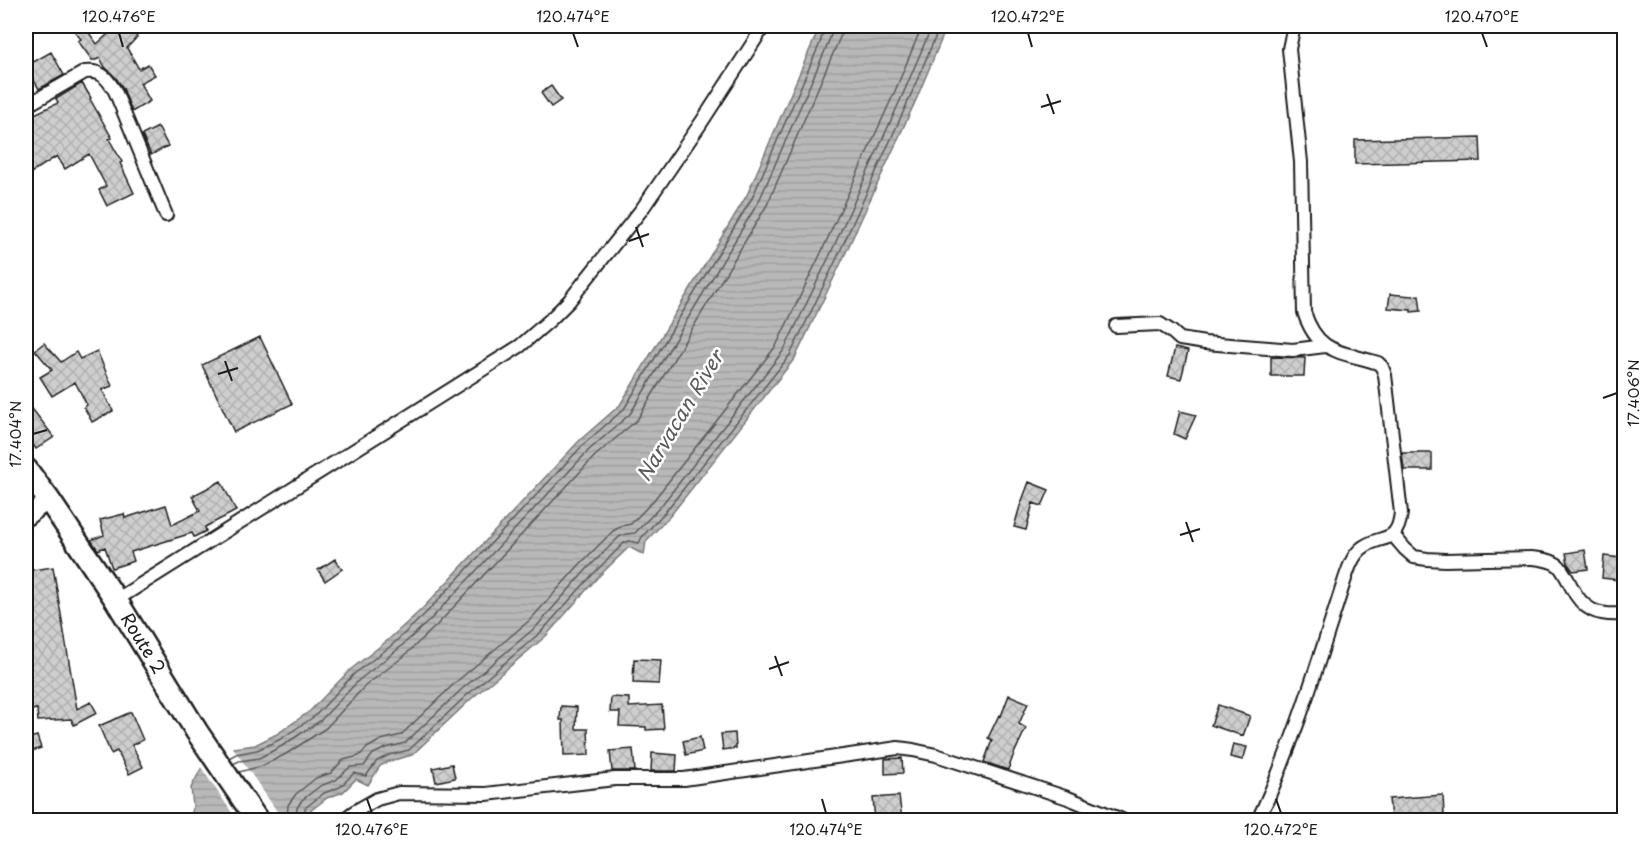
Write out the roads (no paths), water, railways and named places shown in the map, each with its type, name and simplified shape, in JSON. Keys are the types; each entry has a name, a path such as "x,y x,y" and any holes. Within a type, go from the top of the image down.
{"highway":[{"name":"Route 2","path":"26,469 116,600 197,732 257,820"}],"street":[{"path":"116,600 520,346 550,320 642,209 764,26"},
{"path":"1258,820 1294,734 1351,564 1363,548 1393,534 1398,529 1401,513 1384,370 1378,363 1334,351 1325,346 1318,340 1304,312 1301,162 1289,49 1291,36 1296,26"},
{"path":"26,106 85,72 95,71 103,75 115,91 166,215"},
{"path":"1116,326 1160,324 1180,339 1205,343 1293,350 1325,346"},
{"path":"26,517 49,500"},
{"path":"1393,534 1414,556 1427,559 1532,558 1545,560 1558,565 1581,603 1590,610 1603,614 1624,614"},
{"path":"343,820 377,799 399,793 486,794 615,779 684,779 898,748 936,755 1068,798 1122,820"}],"water":[{"name":"Narvacan River","path":"820,26 947,26 916,100 795,358 670,516 646,541 644,555 629,547 597,578 546,636 471,699 412,755 380,766 368,785 356,779 343,792 327,798 310,811 309,820 191,820 193,806 191,788 202,767 234,748 255,745 277,734 310,711 350,670 422,609 580,440 620,405 747,195"}]}
